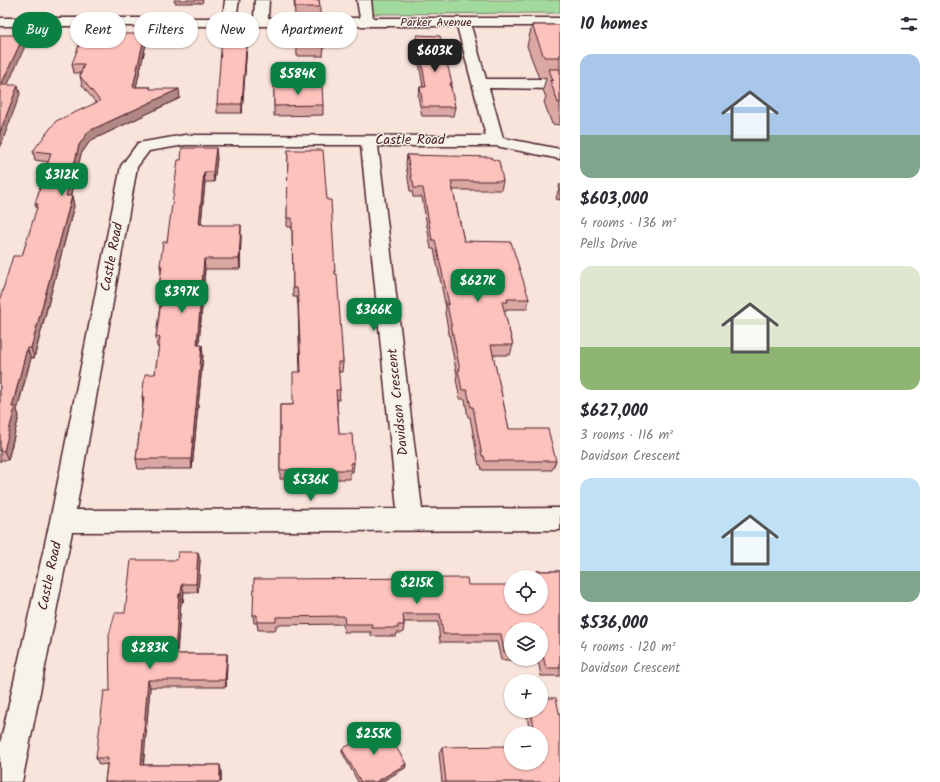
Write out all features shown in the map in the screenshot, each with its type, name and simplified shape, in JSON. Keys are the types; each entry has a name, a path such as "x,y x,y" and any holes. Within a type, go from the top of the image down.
{"street":[{"path":"230,12 232,0"},
{"path":"261,21 262,0"},
{"path":"364,0 367,22"},
{"name":"Parker Avenue","path":"0,22 206,21"},
{"name":"Parker Avenue","path":"261,21 560,22"},
{"path":"463,22 496,141"},
{"path":"480,83 560,84"},
{"name":"Castle Road","path":"7,782 62,521 129,166 144,147 185,140 496,141 560,154"},
{"name":"Davidson Crescent","path":"369,140 411,520"},
{"path":"62,521 560,520"}],"green space":[{"path":"370,0 560,0 560,13 372,14"}],"building":[{"path":"295,0 319,0 320,7 295,7"},
{"path":"532,25 560,25 560,57 544,57"},
{"path":"126,34 134,34 134,48 142,48 133,87 150,87 150,89 179,89 89,131 79,145 66,196 72,196 31,348 27,348 12,407 15,407 4,451 0,451 0,299 13,256 22,256 38,204 35,204 51,153 33,151 56,121 100,101 80,76 84,64 72,64 78,48 126,48"},
{"path":"0,35 12,35 12,48 18,48 1,85 18,85 0,132"},
{"path":"417,35 440,36 452,83 450,83 455,107 423,107 420,87 426,87"},
{"path":"221,48 246,48 242,104 217,104"},
{"path":"549,69 560,69 560,103 558,103 550,80 553,81"},
{"path":"274,86 322,86 323,105 274,106"},
{"path":"182,148 216,148 213,172 204,172 199,224 241,225 239,259 204,259 197,345 202,345 191,459 136,459 144,397 142,397 145,374 155,374 160,337 156,337 163,287 159,287 162,266 160,266 163,242 167,242 178,160 181,160"},
{"path":"288,150 323,150 327,200 331,200 335,274 337,274 343,362 338,362 340,390 336,390 339,434 352,434 354,463 350,463 351,470 280,470 280,405 293,405 293,372 301,372 298,296 297,288 293,288 292,218 287,218"},
{"path":"407,155 491,157 492,159 499,161 503,181 451,181 464,241 511,242 529,299 507,299 508,302 502,302 513,345 491,345 509,429 548,429 556,461 485,461 484,456 482,456 473,407 471,407 467,390 462,390 458,370 460,370 447,304 449,304 435,240 432,240 423,188 414,188"},
{"path":"178,552 198,552 196,584 182,584 181,594 179,594 175,654 227,654 225,680 148,680 141,765 220,765 220,782 105,782 108,758 96,758 104,691 110,691 109,635 115,613 125,613 131,560 177,560"},
{"path":"548,571 560,571 560,668 546,668 546,666 548,666 548,622 504,622 504,652 501,634 443,634 440,614 403,614 404,625 398,625 398,628 372,628 372,624 345,624 344,616 276,617 276,622 257,622 257,615 253,615 254,579 467,578 468,585 504,585 504,614 548,614"},
{"path":"548,698 556,698 560,717 560,782 446,782 442,747 504,746 504,770 548,770 548,726 534,726 532,718 548,718"},
{"path":"384,726 406,764 376,782 361,782 342,749"}]}
